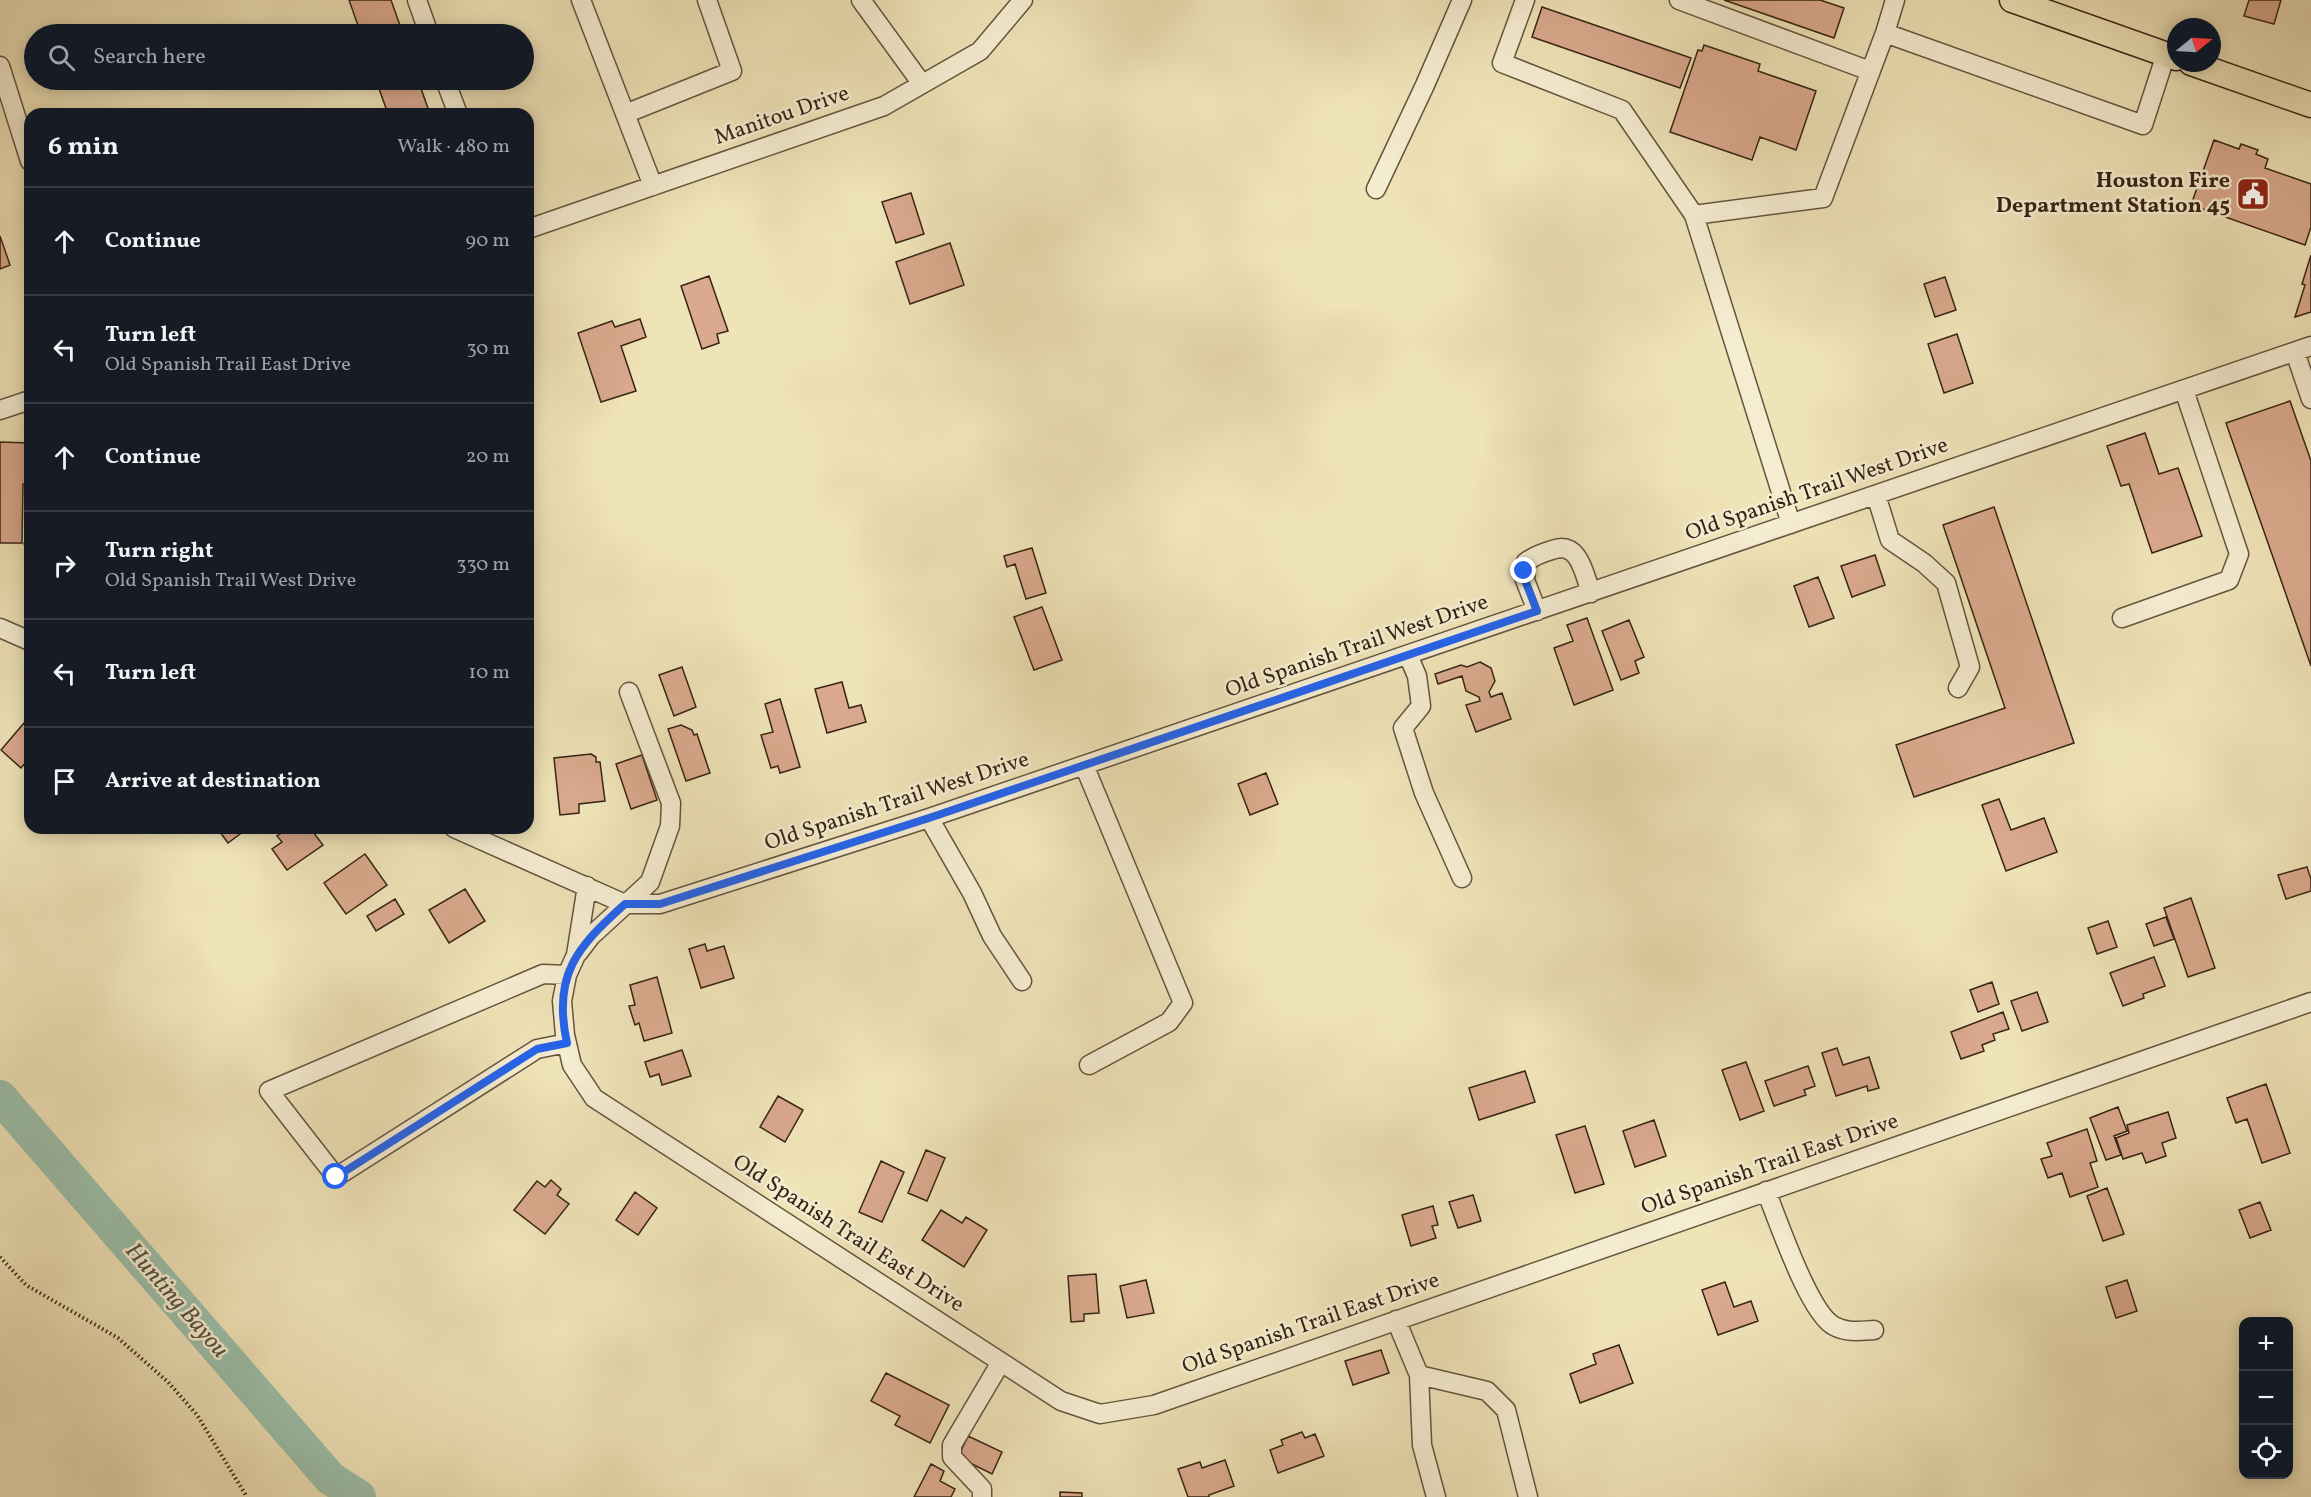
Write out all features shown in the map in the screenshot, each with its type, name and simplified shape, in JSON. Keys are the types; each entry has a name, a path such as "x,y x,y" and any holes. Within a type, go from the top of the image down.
{"main road":[{"path":"2012,0 2046,5 2167,54"},
{"path":"2218,72 2311,105"}],"street":[{"path":"417,0 425,24"},
{"path":"581,0 653,186"},
{"path":"625,114 732,72 707,0"},
{"path":"861,0 922,84"},
{"name":"Manitou Drive","path":"534,227 884,106 980,51 1023,0"},
{"path":"1376,189 1425,86 1462,0"},
{"path":"1525,0 1502,63 1622,110 1694,215 1791,524"},
{"path":"1679,0 1870,71"},
{"path":"1694,215 1823,198 1896,0"},
{"path":"1885,33 2143,125 2167,66"},
{"path":"0,66 24,142"},
{"path":"449,90 456,108"},
{"path":"2303,349 2311,399"},
{"name":"Old Spanish Trail West Drive","path":"468,834 625,904 660,904 929,818 2303,349"},
{"path":"2122,618 2229,580 2239,554 2184,390"},
{"path":"0,410 24,402"},
{"path":"1876,495 1890,540 1924,563 1946,583 1970,667 1958,688"},
{"path":"1537,611 1525,580 1526,562 1534,556 1559,547 1570,549 1576,554 1591,592"},
{"path":"0,628 24,638"},
{"path":"1408,655 1417,676 1421,706 1403,728 1424,793 1462,878"},
{"path":"576,955 591,936 650,882 670,826 671,803 629,692"},
{"path":"1084,765 1183,1003 1169,1022 1089,1065"},
{"path":"929,818 972,893 992,936 1022,981"},
{"name":"Old Spanish Trail East Drive","path":"587,886 576,955 567,975 562,1001 572,1065 594,1098 1061,1401 1100,1414 1154,1405 2311,1002"},
{"path":"567,975 543,974 269,1091 336,1177 537,1049 567,1043"},
{"path":"1766,1191 1811,1299 1832,1325 1848,1332 1874,1330"},
{"path":"1396,1320 1419,1375 1422,1445 1436,1497"},
{"path":"982,1497 982,1490 952,1457 952,1445 1001,1362"},
{"path":"1419,1375 1487,1391 1506,1410 1528,1497"}],"path":[{"path":"0,1257 26,1285 118,1338 168,1382 197,1415 247,1497"}],"building":[{"path":"349,0 391,0 399,24 357,24"},
{"path":"1724,0 1820,0 1844,8 1834,38"},
{"path":"2249,0 2281,0 2274,24 2244,16"},
{"path":"1542,7 1691,58 1680,88 1532,37"},
{"path":"1704,45 1760,64 1758,71 1816,91 1796,150 1760,137 1752,160 1670,132 1698,50 1702,51"},
{"path":"380,90 422,90 428,108 386,108"},
{"name":"Houston Fire Department Station 45","path":"2214,140 2239,149 2241,144 2258,150 2256,154 2268,159 2265,168 2311,184 2311,227 2305,245 2191,205"},
{"path":"911,193 924,234 896,243 882,202"},
{"path":"0,236 10,265 0,269"},
{"path":"950,243 964,285 910,304 896,262"},
{"path":"2311,255 2311,312 2295,317 2305,285 2302,284"},
{"path":"709,276 728,331 717,334 719,343 702,349 681,286"},
{"path":"1945,277 1956,310 1935,317 1924,284"},
{"path":"640,319 646,337 621,346 636,391 601,402 578,333 612,321 615,327"},
{"path":"1957,334 1973,383 1944,393 1928,344"},
{"path":"2290,401 2311,461 2311,666 2226,423"},
{"path":"2145,433 2159,474 2178,468 2202,536 2152,553 2129,484 2121,486 2107,446"},
{"path":"0,442 24,443 22,543 0,543"},
{"path":"1994,507 2074,743 1914,797 1896,745 2005,708 1943,525"},
{"path":"1032,548 1046,593 1026,599 1015,564 1007,567 1004,556"},
{"path":"1875,555 1885,585 1852,597 1841,566"},
{"path":"1818,577 1834,618 1809,627 1794,586"},
{"path":"1042,607 1062,660 1034,670 1014,617"},
{"path":"1587,618 1613,690 1574,705 1554,648 1573,641 1567,625"},
{"path":"1629,620 1644,657 1635,661 1639,673 1621,680 1602,631"},
{"path":"1480,662 1491,668 1495,681 1489,692 1491,697 1502,693 1511,719 1476,732 1466,705 1480,701 1479,697 1466,691 1462,676 1438,684 1435,674 1461,665 1467,667"},
{"path":"682,667 696,707 674,716 659,675"},
{"path":"842,682 849,708 861,705 866,722 827,733 815,689"},
{"path":"780,699 800,767 780,773 778,766 771,768 761,735 773,732 765,704"},
{"path":"24,723 24,764 21,768 1,750"},
{"path":"681,725 692,730 694,735 697,734 710,773 686,781 668,729"},
{"path":"591,754 596,757 596,762 600,762 605,801 579,804 579,813 560,815 554,758"},
{"path":"642,755 657,800 631,809 616,764"},
{"path":"1266,773 1278,804 1250,815 1238,784"},
{"path":"1999,799 2011,830 2044,818 2057,852 2006,871 1982,805"},
{"path":"221,834 240,834 228,843"},
{"path":"280,834 315,834 323,845 287,870 272,849 282,842 277,836"},
{"path":"365,854 387,885 346,914 324,883"},
{"path":"2307,867 2311,879 2311,891 2286,899 2278,875"},
{"path":"465,889 485,921 449,943 429,910"},
{"path":"2191,898 2215,968 2188,977 2164,908"},
{"path":"395,899 404,914 376,931 367,916"},
{"path":"2166,917 2174,939 2154,946 2146,924"},
{"path":"2108,921 2117,947 2097,954 2088,928"},
{"path":"705,944 707,951 724,946 734,978 701,988 689,949"},
{"path":"2154,957 2165,986 2143,994 2144,998 2123,1006 2110,973"},
{"path":"657,977 672,1033 644,1041 639,1023 635,1025 629,1006 635,1005 630,985"},
{"path":"1992,982 1999,1004 1978,1012 1970,990"},
{"path":"2037,992 2048,1022 2022,1031 2011,1001"},
{"path":"2003,1012 2009,1029 1993,1034 1995,1040 1982,1045 1984,1051 1961,1059 1951,1032"},
{"path":"1837,1048 1843,1065 1869,1057 1879,1088 1868,1091 1867,1086 1836,1096 1822,1053"},
{"path":"682,1050 691,1076 662,1085 659,1074 650,1077 645,1062"},
{"path":"1746,1062 1764,1111 1740,1120 1722,1070"},
{"path":"1808,1066 1815,1086 1804,1090 1806,1095 1774,1106 1765,1081"},
{"path":"1525,1071 1535,1102 1479,1120 1469,1088"},
{"path":"2266,1084 2290,1153 2262,1163 2247,1119 2236,1123 2227,1098"},
{"path":"778,1096 803,1110 785,1142 760,1127"},
{"path":"2118,1107 2127,1131 2114,1136 2121,1155 2106,1160 2090,1118"},
{"path":"2168,1112 2176,1138 2162,1143 2166,1156 2146,1163 2142,1153 2123,1159 2116,1138 2129,1133 2127,1125"},
{"path":"1654,1120 1666,1156 1635,1167 1623,1131"},
{"path":"1585,1126 1604,1184 1575,1193 1556,1135"},
{"path":"2087,1129 2097,1161 2090,1163 2098,1187 2070,1197 2062,1173 2048,1178 2041,1159 2052,1156 2047,1143"},
{"path":"926,1150 945,1158 927,1201 908,1193"},
{"path":"881,1161 904,1172 882,1222 859,1212"},
{"path":"551,1180 561,1189 557,1195 569,1204 545,1234 514,1210 537,1181 545,1187"},
{"path":"2107,1188 2124,1234 2103,1241 2087,1196"},
{"path":"635,1192 657,1208 638,1235 616,1220"},
{"path":"1473,1195 1481,1221 1458,1228 1449,1202"},
{"path":"2260,1202 2271,1230 2250,1238 2239,1210"},
{"path":"1433,1206 1438,1225 1432,1226 1436,1238 1411,1246 1402,1215"},
{"path":"941,1210 962,1223 966,1217 987,1230 964,1267 922,1240"},
{"path":"1096,1274 1099,1313 1084,1314 1084,1321 1071,1322 1068,1276"},
{"path":"1146,1280 1154,1313 1127,1318 1120,1286"},
{"path":"2127,1280 2137,1311 2116,1318 2106,1287"},
{"path":"1725,1282 1734,1307 1751,1301 1758,1321 1718,1335 1702,1290"},
{"path":"1619,1345 1633,1383 1580,1403 1570,1374 1596,1364 1593,1354"},
{"path":"1381,1350 1389,1373 1353,1385 1345,1361"},
{"path":"886,1373 949,1405 930,1443 895,1425 900,1416 871,1401"},
{"path":"1302,1432 1305,1438 1315,1434 1324,1456 1278,1473 1270,1450 1283,1445 1281,1440"},
{"path":"968,1436 1002,1452 992,1474 958,1457"},
{"path":"1225,1460 1234,1486 1209,1495 1209,1497 1188,1497 1178,1469 1200,1462 1202,1468"},
{"path":"931,1464 944,1471 940,1481 955,1489 951,1497 914,1497"},
{"path":"1060,1492 1082,1493 1082,1497 1060,1497"}],"waterway":[{"name":"Hunting Bayou","path":"0,1097 330,1478 359,1497"}],"place":[{"name":"Houston Fire Department Station 45","path":"2253,194"}],"route":[{"path":"336,1177 537,1049 567,1043 562,1001 567,975 576,955 591,936 625,904 660,904 929,818 1537,611 1525,580 1524,571"}]}
